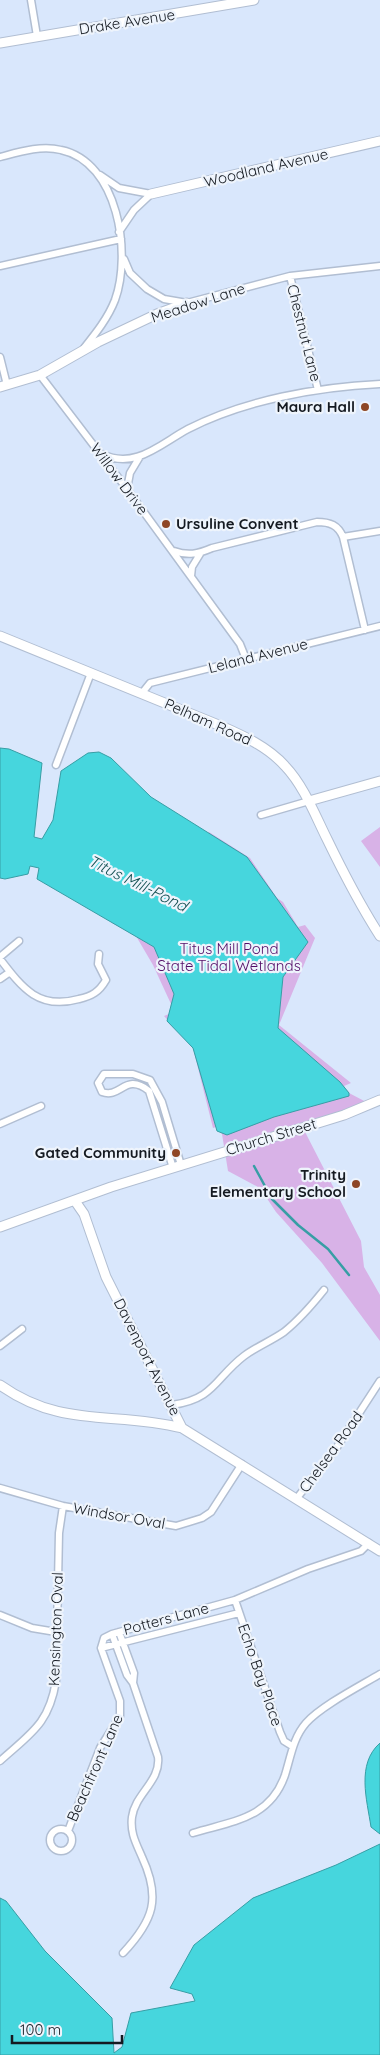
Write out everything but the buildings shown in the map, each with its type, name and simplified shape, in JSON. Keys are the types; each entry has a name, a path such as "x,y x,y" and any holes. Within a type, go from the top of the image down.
{"street":[{"path":"31,0 37,36"},
{"name":"Drake Avenue","path":"0,43 254,0"},
{"name":"Woodland Avenue","path":"0,157 27,150 58,149 85,160 99,174 119,188 151,194 380,141"},
{"path":"83,350 110,312 119,284 123,258 114,208 99,174"},
{"path":"0,266 120,236 134,210 151,194"},
{"path":"123,258 130,273 147,289 164,299 187,303"},
{"name":"Meadow Lane","path":"4,386 40,375 83,350 157,314 187,303 290,276 380,266"},
{"name":"Chestnut Lane","path":"290,276 318,390"},
{"path":"0,357 4,386"},
{"name":"Willow Drive","path":"40,375 191,576 240,644 246,659"},
{"path":"100,453 119,461 139,458 190,429 260,402 318,390 380,384"},
{"path":"127,489 130,472 139,458"},
{"path":"191,576 195,560 200,554 212,548 317,522 327,522 336,526 343,537 365,630"},
{"path":"343,537 380,531"},
{"path":"172,551 182,554 200,554"},
{"name":"Leland Avenue","path":"142,694 150,683 380,626"},
{"name":"Pelham Road","path":"0,636 229,729 260,746 286,766 309,801 353,891 380,936"},
{"path":"56,765 91,673"},
{"path":"261,815 380,782"},
{"path":"20,941 0,958 10,972 35,996 50,1003 61,1004 99,991 106,980 98,964 99,954"},
{"path":"0,979 10,972"},
{"path":"104,1074 133,1074 150,1080 162,1102 177,1166 154,1100 149,1091 134,1083 124,1084 114,1092 107,1094 102,1092 98,1082 104,1074"},
{"name":"Church Street","path":"75,1201 177,1166 344,1116 380,1100"},
{"path":"0,1124 41,1106"},
{"path":"0,1227 75,1201"},
{"name":"Davenport Avenue","path":"75,1201 84,1214 106,1277 182,1428 380,1551"},
{"path":"172,1405 191,1400 211,1390 242,1358 286,1330 324,1290"},
{"path":"0,1346 22,1329"},
{"name":"Chelsea Road","path":"297,1498 337,1447 380,1381"},
{"path":"0,1385 34,1404 55,1412 79,1417 154,1421 182,1428"},
{"name":"Windsor Oval","path":"0,1488 64,1506 176,1526 189,1524 211,1512 242,1464"},
{"name":"Kensington Oval","path":"0,1761 28,1736 49,1711 56,1681 59,1533 64,1506"},
{"name":"Potters Lane","path":"101,1648 104,1638 112,1634 166,1621 235,1600 308,1570 361,1551 369,1543"},
{"name":"Echo Bay Place","path":"235,1600 280,1732 284,1740 292,1746"},
{"name":"Potters Lane","path":"101,1648 239,1613"},
{"path":"0,1615 32,1628 56,1632"},
{"path":"119,1632 134,1673 133,1683"},
{"path":"112,1634 127,1675 133,1683 159,1766 158,1773 136,1802 131,1827 132,1836 153,1885 154,1899 145,1924 123,1953"},
{"name":"Beachfront Lane","path":"68,1831 100,1748 120,1716 120,1701 101,1648"},
{"path":"193,1833 257,1813 272,1800 284,1775 292,1746 307,1722 380,1674"}],"green space":[{"path":"380,827 380,867 361,841"},
{"name":"Titus Mill Pond State Tidal Wetlands","path":"209,832 250,858 277,898 283,902 298,927 305,925 315,938 279,1025 351,1083 344,1086 349,1093 370,1104 303,1128 361,1241 364,1267 380,1295 380,1341 322,1263 276,1212 260,1188 228,1171 222,1134 216,1127 213,1128 193,1048 164,1016 169,1014 171,1004 153,965 136,936 112,923"}],"water":[{"name":"Titus Mill-Pond","path":"0,748 9,749 42,763 34,837 42,839 53,820 61,771 88,753 99,752 111,758 151,797 247,857 308,942 283,977 278,1028 340,1082 349,1093 349,1096 274,1117 227,1135 217,1131 193,1048 167,1021 174,994 154,947 37,879 39,868 30,866 28,874 5,879 0,878"},
{"path":"380,1743 380,1834 371,1827 365,1783 368,1761"},
{"path":"380,1844 380,2055 0,2055 0,1898 6,1901 45,1951 112,2018 114,2053 122,2047 131,2013 195,2001 192,1994 170,1988 194,1945 253,1898 336,1865"}],"waterway":[{"path":"254,1166 272,1199 298,1225 328,1249 349,1275"}],"place":[{"name":"Maura Hall","path":"365,407"},
{"name":"Ursuline Convent","path":"166,524"},
{"name":"Gated Community","path":"176,1153"},
{"name":"Trinity Elementary School","path":"356,1184"}]}
